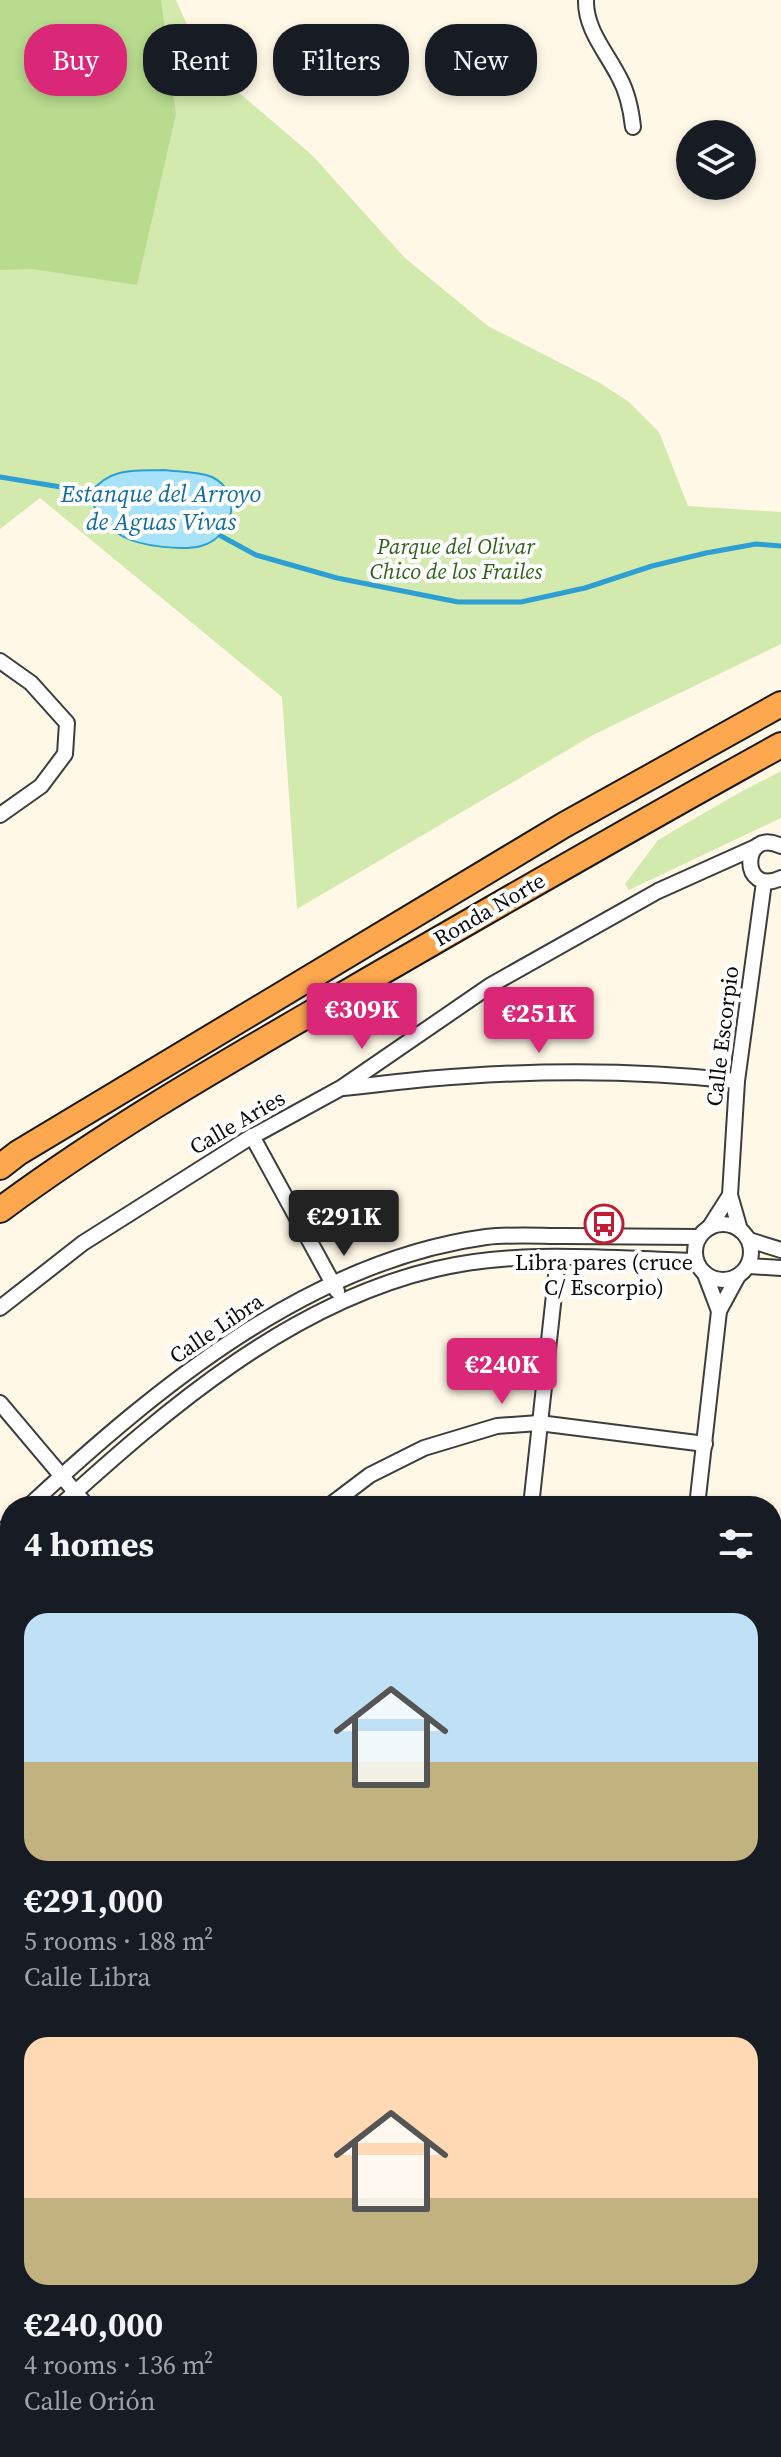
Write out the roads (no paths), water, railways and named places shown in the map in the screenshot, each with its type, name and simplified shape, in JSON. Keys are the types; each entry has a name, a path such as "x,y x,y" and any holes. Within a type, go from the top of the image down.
{"highway":[{"name":"Ronda Norte","path":"0,1167 18,1153 564,825 781,704"},
{"name":"Ronda Norte","path":"0,1210 60,1165 194,1081 580,856 781,745"}],"street":[{"path":"586,0 586,10 595,33 627,95 633,127"},
{"path":"0,661 31,683 67,723 65,754 41,786 0,815"},
{"name":"Calle Aries","path":"0,1308 83,1243 252,1136 341,1088 491,985 658,891 768,845 781,836"},
{"path":"768,845 750,857 750,869 764,882 781,878"},
{"name":"Calle Escorpio","path":"730,1195 737,1081 764,882"},
{"path":"341,1088 465,1076 575,1073 737,1081"},
{"path":"252,1136 343,1302"},
{"path":"719,1311 694,1250 730,1195"},
{"path":"698,1496 719,1311 752,1253 730,1195"},
{"path":"704,1232 725,1226 781,1250"},
{"name":"Calle Libra","path":"40,1496 154,1396 238,1338 333,1283 376,1264 429,1248 488,1237 704,1232"},
{"path":"532,1496 558,1258"},
{"name":"Calle Libra","path":"72,1496 113,1457 206,1385 291,1328 384,1284 437,1268 492,1260 696,1261"},
{"path":"705,1274 721,1280 743,1271 781,1268"},
{"path":"0,1403 78,1496"},
{"path":"342,1496 370,1475 424,1448 497,1426 539,1423 705,1444"}],"water":[{"name":"Estanque del Arroyo de Aguas Vivas","path":"163,470 212,477 229,493 231,504 227,525 212,541 193,547 149,545 129,540 97,518 91,492 107,478 124,472"}],"waterway":[{"path":"0,477 91,492"},
{"path":"221,536 256,555 337,578 458,602 521,602 585,588 652,566 706,553 756,544 781,546"}],"place":[{"name":"Libra pares (cruce C/ Escorpio)","path":"604,1224"}],"park label":[{"name":"Parque del Olivar Chico de los Frailes","path":"456,558"}]}
